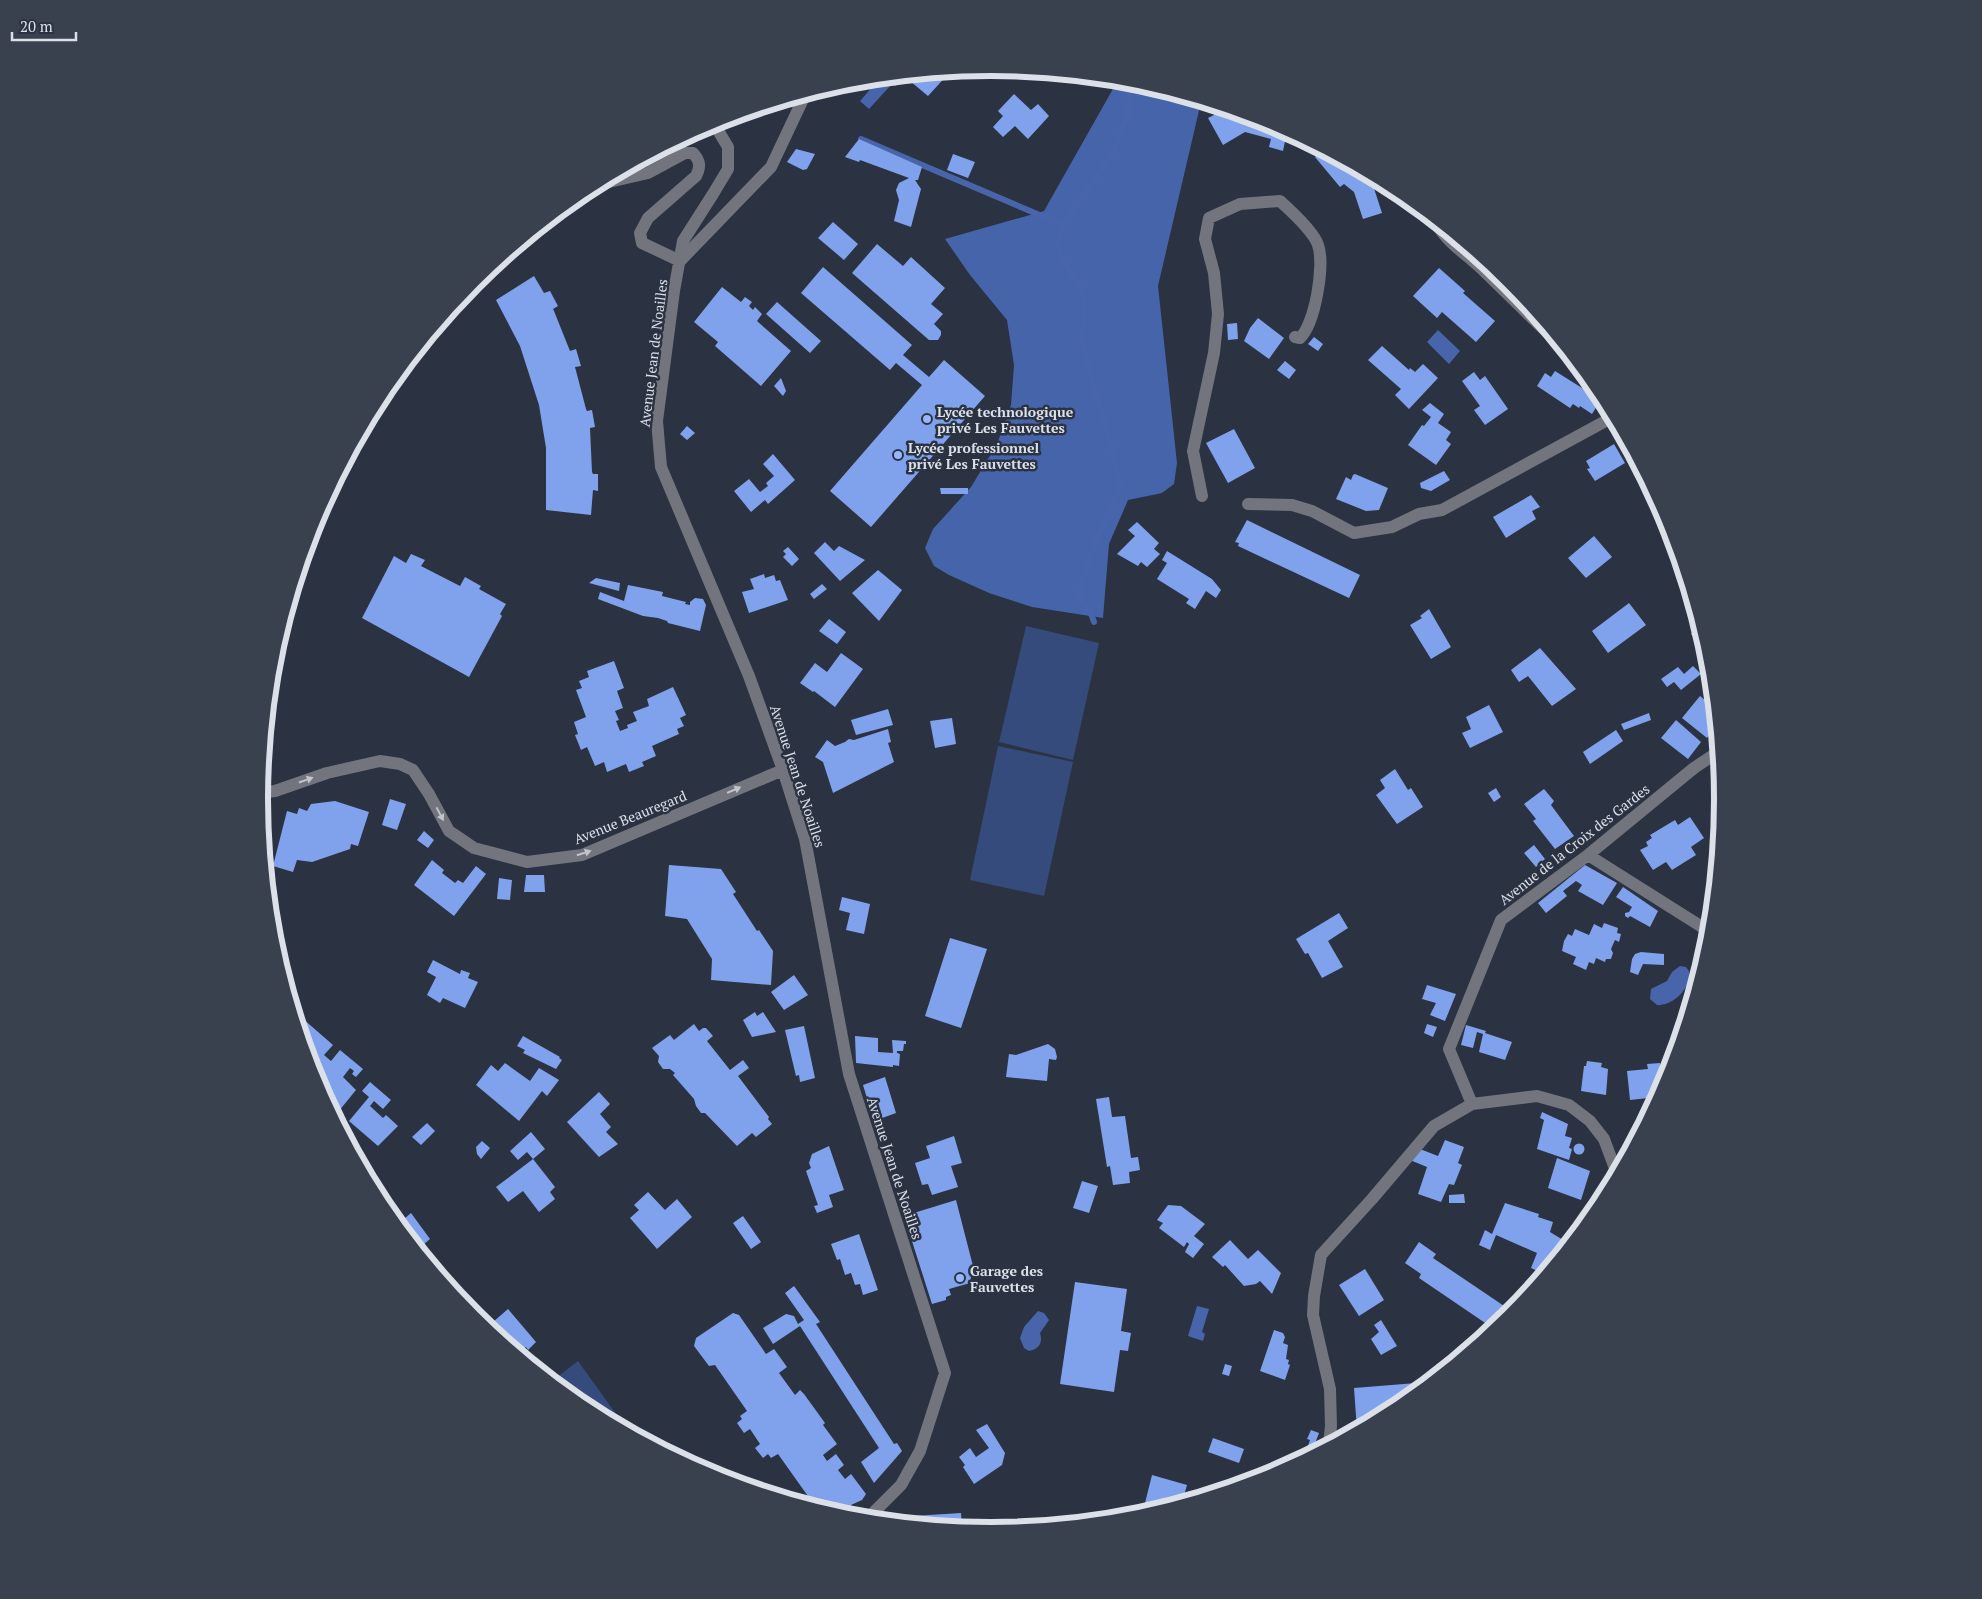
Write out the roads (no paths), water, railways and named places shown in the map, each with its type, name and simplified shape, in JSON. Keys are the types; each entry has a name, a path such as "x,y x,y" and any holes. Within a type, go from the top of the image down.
{"street":[{"path":"618,180 648,173 685,153 693,153 699,159 700,168 696,176 648,218 640,232 642,243 680,261 771,167 802,102"},
{"name":"Avenue Jean de Noailles","path":"718,130 728,147 728,169 683,241 674,290 657,421 661,467 749,676 784,770 805,839 849,1074 945,1373 920,1451 901,1485 873,1513"},
{"path":"1202,496 1193,451 1214,353 1218,314 1214,273 1205,239 1209,218 1240,204 1280,201 1298,217 1318,244 1320,278 1313,310 1306,332 1300,338 1295,338"},
{"path":"1248,504 1292,505 1312,511 1354,533 1392,527 1419,514 1442,510 1606,420"},
{"name":"Avenue de la Croix des Gardes","path":"1472,1104 1450,1049 1501,920 1588,855 1651,801 1713,755"},
{"name":"Avenue Beauregard","path":"268,792 327,773 380,761 400,764 413,770 429,794 449,831 474,848 527,862 582,855 784,770"},
{"path":"1588,855 1702,927"},
{"path":"1330,1438 1330,1389 1313,1315 1314,1296 1321,1255 1434,1126 1472,1104 1537,1096 1569,1105 1590,1121 1604,1139 1614,1166"}],"waterway":[{"path":"1094,622 1090,611 1080,599 1082,581 1095,543 1120,488 1113,451 1093,385 1082,340 1085,309 1081,288 1060,256 1058,241 1063,225 1114,151 1128,114 1131,90"},
{"path":"861,139 1063,225"}],"place":[{"name":"Lycée technologique privé Les Fauvettes","path":"927,419"},
{"name":"Lycée professionnel privé Les Fauvettes","path":"898,455"},
{"name":"Garage des Fauvettes","path":"960,1278"}]}
